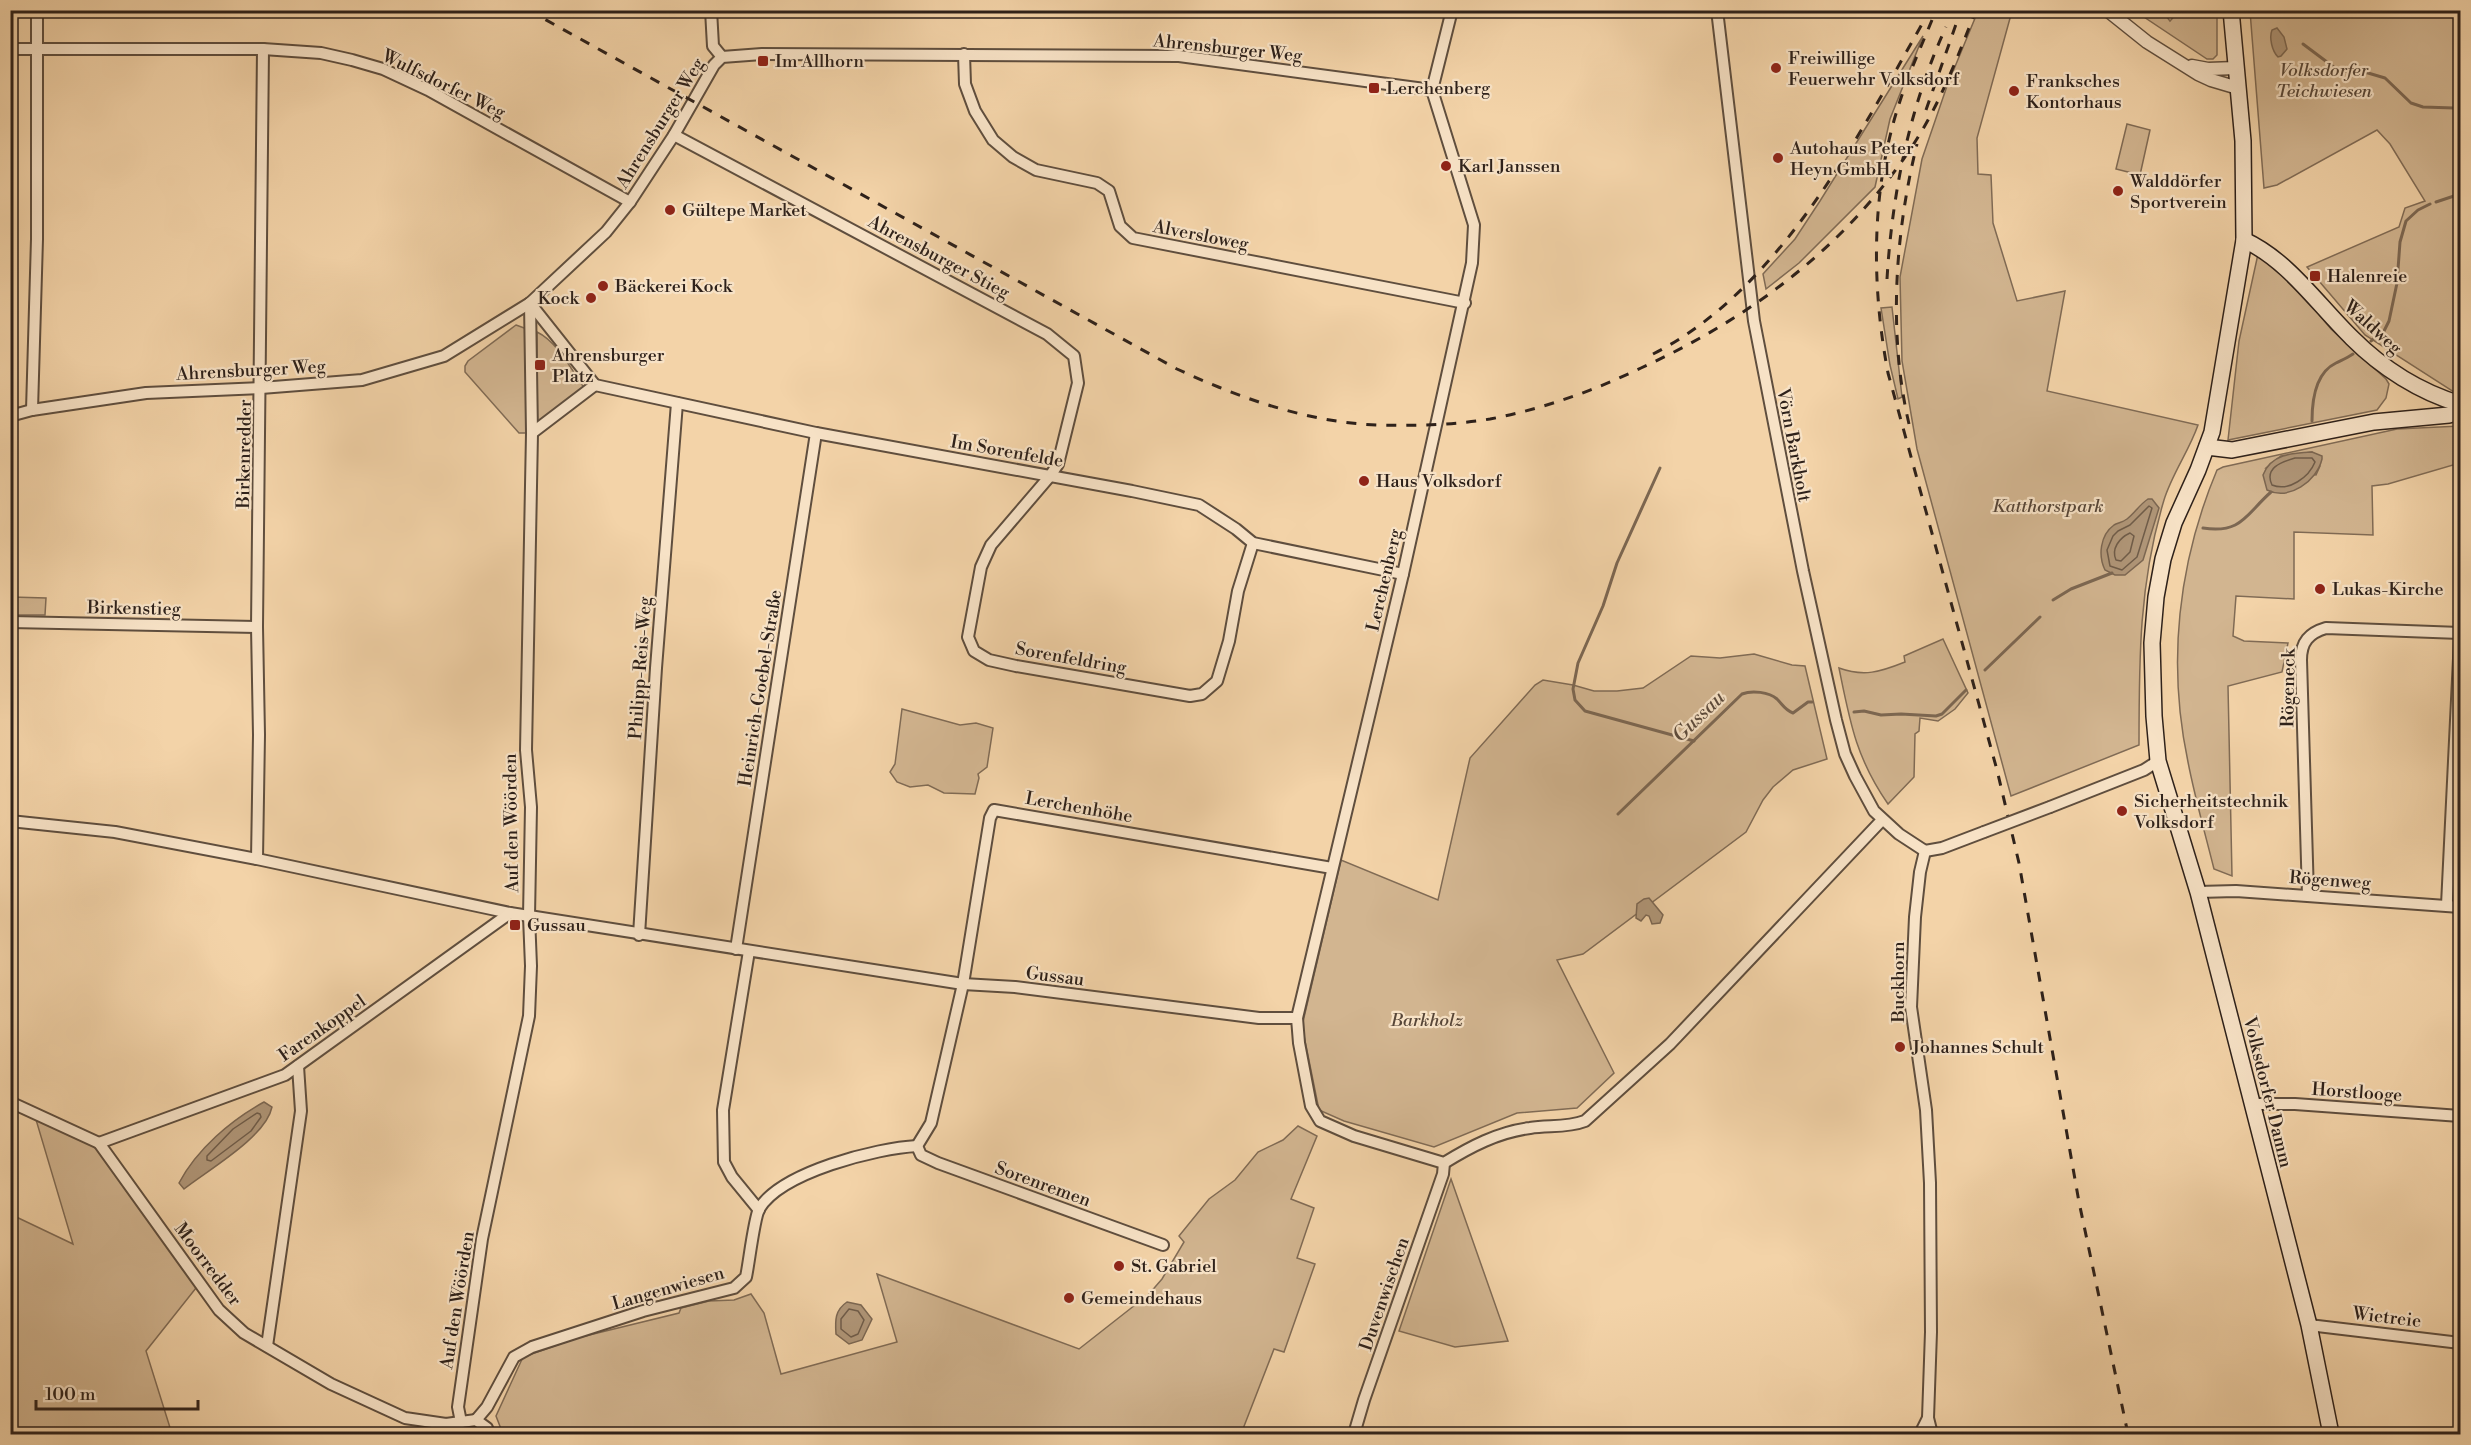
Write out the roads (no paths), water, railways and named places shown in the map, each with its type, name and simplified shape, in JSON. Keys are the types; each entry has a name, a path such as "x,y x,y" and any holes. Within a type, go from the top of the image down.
{"main road":[{"path":"2158,761 2152,662 2156,597 2166,545 2207,447 2217,412 2226,342 2244,240 2243,141 2231,10"},
{"name":"Waldweg","path":"2244,240 2253,244 2286,270 2380,364 2436,395 2460,404"},
{"path":"2207,447 2232,450 2374,422 2449,415 2460,411"},
{"name":"Volksdorfer Damm","path":"2158,761 2198,892 2309,1324 2331,1434"}],"street":[{"path":"32,410 38,239 37,10"},
{"path":"711,10 713,46 722,57"},
{"path":"1431,90 1452,10"},
{"name":"Vörn Barkholt","path":"1717,10 1754,321 1803,571 1845,754 1868,800 1882,820 1925,851"},
{"path":"2107,10 2147,42 2211,81 2238,88"},
{"name":"Wulfsdorfer Weg","path":"10,49 263,49 321,53 383,69 428,90 630,202"},
{"name":"Birkenredder","path":"257,859 260,735 257,627 263,49"},
{"name":"Ahrensburger Weg","path":"10,416 32,410 146,393 261,388 362,380 444,356 530,303 606,232 630,202 674,135 714,65 722,57 762,54 1179,56 1431,90"},
{"name":"Alversloweg","path":"964,54 965,84 975,111 993,140 1013,157 1036,170 1097,183 1109,191 1120,226 1133,238 1465,303"},
{"path":"2185,64 2208,69 2236,68"},
{"name":"Lerchenberg","path":"1298,1018 1403,574 1465,303 1472,263 1474,225 1431,90"},
{"name":"Ahrensburger Stieg","path":"674,135 1047,334 1074,356 1078,383 1067,435 1058,464 1050,476"},
{"path":"530,303 595,385 532,433"},
{"path":"530,303 532,433"},
{"name":"Im Sorenfelde","path":"595,385 816,433 1198,505 1236,529 1252,543 1403,574"},
{"name":"Philipp-Reis-Weg","path":"639,935 656,668 677,403"},
{"name":"Auf den Wöörden","path":"461,1422 458,1407 482,1239 529,1016 531,807 526,750 532,433"},
{"name":"Heinrich-Goebel-Straße","path":"736,949 816,433"},
{"name":"Sorenfeldring","path":"1050,476 991,545 984,558 969,638 974,651 989,660 1190,696 1202,694 1217,681 1222,668 1238,591 1252,543"},
{"name":"Birkenstieg","path":"10,622 257,627"},
{"name":"Rögeneck","path":"2308,895 2301,660 2304,641 2318,630 2326,628 2460,635"},
{"path":"2447,905 2460,635"},
{"path":"1925,851 1942,848 2050,807 2144,770 2158,761"},
{"name":"Lerchenhöhe","path":"963,984 990,818 994,810 1332,868"},
{"path":"1298,1018 1299,1043 1311,1106 1320,1121 1354,1136 1444,1163 1465,1150 1498,1135 1529,1128 1573,1125 1585,1121 1670,1044 1882,820"},
{"name":"Gussau","path":"10,821 116,832 257,859 510,913 639,935 963,984 1015,987 1259,1018 1298,1018"},
{"name":"Buckhorn","path":"1925,851 1916,906 1911,1007 1926,1110 1930,1183 1931,1332 1928,1419 1932,1434"},
{"name":"Rögenweg","path":"2198,892 2236,891 2308,895 2460,907"},
{"name":"Farenkoppel","path":"99,1143 285,1075 510,913"},
{"path":"749,951 723,1110 724,1162 732,1177 759,1210 771,1196 787,1184 816,1171 892,1147 917,1146 931,1123 963,984"},
{"path":"267,1346 301,1111 298,1066"},
{"name":"Moorredder","path":"10,1102 99,1143 219,1310 244,1333 331,1384 405,1418 446,1424 476,1420"},
{"name":"Horstlooge","path":"2251,1104 2295,1104 2460,1116"},
{"name":"Sorenremen","path":"917,1146 921,1155 938,1163 1163,1245"},
{"name":"Duvenwischen","path":"1354,1434 1443,1174 1444,1163"},
{"name":"Langenwiesen","path":"476,1420 487,1407 514,1357 532,1347 643,1311 734,1288 746,1277 759,1210"},
{"name":"Wietreie","path":"2309,1324 2460,1343"},
{"path":"1920,1434 1928,1419"},
{"path":"476,1420 487,1428 489,1434"}],"water":[{"path":"2277,28 2284,37 2287,49 2278,57 2271,37 2272,30"},
{"path":"2312,452 2322,456 2322,459 2314,475 2301,487 2284,493 2267,490 2263,475 2271,463 2290,454"},
{"path":"2148,499 2152,499 2159,508 2143,560 2125,575 2115,575 2105,570 2101,552 2103,540 2109,529 2130,517"},
{"path":"1649,898 1663,915 1660,923 1652,924 1649,916 1646,915 1641,921 1636,918 1637,904"},
{"path":"264,1102 272,1107 259,1130 235,1152 184,1189 179,1183 186,1170 205,1147 239,1117"},
{"path":"847,1302 861,1305 872,1319 862,1340 849,1344 836,1334 838,1312"}],"waterway":[{"path":"2303,44 2339,71 2368,73 2385,78 2411,103 2423,107 2454,108"},
{"name":"Gussau","path":"2436,202 2460,194"},
{"name":"Gussau","path":"2371,341 2384,331 2389,321 2397,283 2400,242 2406,221 2418,210 2430,204"},
{"name":"Gussau","path":"2312,421 2314,396 2323,373 2353,354"},
{"path":"1660,468 1617,563 1603,606 1578,663 1573,689 1575,700 1585,711 1694,741"},
{"name":"Gussau","path":"2203,528 2227,528 2235,525 2249,515 2271,492"},
{"name":"Gussau","path":"2053,600 2071,589 2112,573"},
{"name":"Gussau","path":"1985,670 2040,617"},
{"name":"Gussau","path":"1854,712 1936,716 1942,714 1966,690"},
{"name":"Gussau","path":"1618,814 1742,694 1765,693 1777,699 1793,713 1808,702 1812,702"}],"railway":[{"path":"528,10 1177,369 1225,390 1274,407 1325,419 1377,425 1448,424 1490,419 1529,410 1586,392 1681,348 1757,302 1793,276 1826,247 1858,216 1887,182 1932,113 1976,10"},
{"path":"1653,354 1699,326 1741,290 1779,248 1814,203 1846,155 1930,10"},
{"path":"1926,110 1961,10"},
{"path":"1932,20 1900,101 1890,134 1884,168 1877,236 1882,339 1888,373 1997,770 2019,863 2079,1202 2128,1434"},
{"path":"1887,279 1893,214 1905,150 1922,87 1946,27"},
{"path":"1909,424 1898,355 1897,284 1899,248 1909,178 1917,144"}],"place":[{"name":"Im Allhorn","path":"763,61"},
{"name":"Freiwillige Feuerwehr Volksdorf","path":"1776,68"},
{"name":"Lerchenberg","path":"1374,88"},
{"name":"Franksches Kontorhaus","path":"2014,91"},
{"name":"Autohaus Peter Heyn GmbH","path":"1778,158"},
{"name":"Karl Janssen","path":"1446,166"},
{"name":"Walddörfer Sportverein","path":"2118,191"},
{"name":"Gültepe Market","path":"670,210"},
{"name":"Halenreie","path":"2315,276"},
{"name":"Bäckerei Kock","path":"603,286"},
{"name":"Kock","path":"591,298"},
{"name":"Ahrensburger Platz","path":"540,365"},
{"name":"Haus Volksdorf","path":"1364,481"},
{"name":"Lukas-Kirche","path":"2320,589"},
{"name":"Sicherheitstechnik Volksdorf","path":"2122,811"},
{"name":"Gussau","path":"515,925"},
{"name":"Johannes Schult","path":"1900,1047"},
{"name":"St. Gabriel","path":"1119,1266"},
{"name":"Gemeindehaus","path":"1069,1298"}],"park label":[{"name":"Volksdorfer Teichwiesen","path":"2324,80"},
{"name":"Katthorstpark","path":"2048,506"},
{"name":"Barkholz","path":"1427,1020"}]}
